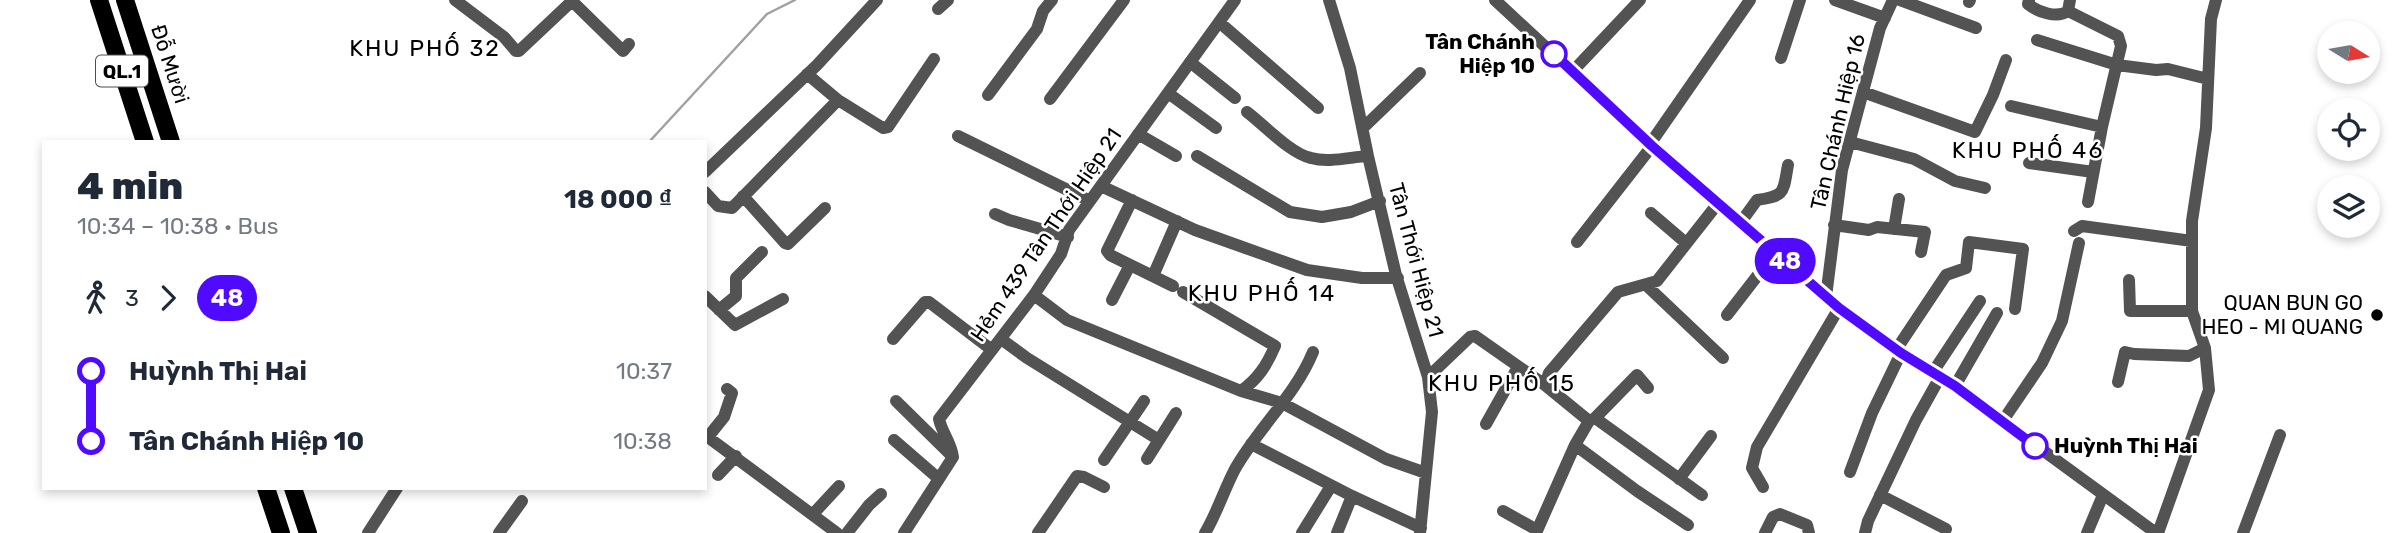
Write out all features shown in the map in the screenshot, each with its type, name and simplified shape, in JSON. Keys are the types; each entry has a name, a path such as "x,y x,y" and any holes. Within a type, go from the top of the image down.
{"highway":[{"name":"QL.1","path":"99,0 144,140"},
{"name":"Đỗ Mười","path":"109,0 153,140"},
{"name":"Đỗ Mười","path":"125,0 170,140"},
{"name":"Đỗ Mười","path":"136,0 181,140"},
{"path":"257,490 270,533"},
{"path":"267,490 281,533"},
{"path":"283,490 297,533"},
{"path":"294,490 308,533"}],"street":[{"path":"455,0 504,37 516,51 570,3 576,5 623,51 629,44"},
{"path":"707,170 807,74 877,0"},
{"path":"988,95 1037,29 1043,12 1052,0"},
{"path":"1050,99 1124,0"},
{"name":"Hẻm 439 Tân Thới Hiệp 21","path":"953,457 951,444 940,426 939,419 1034,295 1061,254 1069,230 1235,0"},
{"name":"Tân Thới Hiệp 21","path":"1329,0 1350,68 1398,278 1428,377 1432,412 1420,531"},
{"path":"1495,0 1651,145 1839,308 1899,351 1955,386 2157,533 2209,390 2205,348 2192,311 2192,221 2206,128 2211,19 2216,0"},
{"path":"1572,72 1640,0"},
{"path":"1577,242 1651,145 1750,0"},
{"path":"1781,58 1801,0"},
{"path":"1835,0 1885,18"},
{"name":"Tân Chánh Hiệp 16","path":"1826,297 1842,170 1880,28 1893,0"},
{"path":"1900,0 1976,28"},
{"path":"2029,0 2029,6 2060,15 2069,5 2118,36 2121,46 2088,202"},
{"path":"1219,22 1318,108"},
{"path":"2037,40 2117,65 2168,69 2208,79"},
{"path":"807,74 838,100 883,128 888,127 934,59"},
{"path":"1863,92 1975,132 2006,61"},
{"path":"1190,62 1235,98"},
{"path":"1364,127 1420,73"},
{"path":"1167,93 1216,128"},
{"path":"707,194 718,206 732,208 838,100"},
{"path":"2011,106 2102,127"},
{"path":"1247,112 1295,150 1311,158 1368,156"},
{"path":"1138,134 1176,156"},
{"path":"958,136 1090,201"},
{"path":"1850,142 1914,159 1955,181 1985,188"},
{"path":"1197,156 1290,212 1322,217 1351,212 1380,201"},
{"path":"2029,163 2093,172"},
{"path":"1741,222 1757,200 1778,197 1783,192 1788,164"},
{"path":"1101,186 1177,221 1307,270 1362,278 1398,278"},
{"path":"743,196 788,244 825,208"},
{"path":"1894,229 1899,199"},
{"path":"1132,200 1107,251 1110,256 1178,289 1275,346 1265,368 1241,391"},
{"path":"1545,385 1549,373 1618,292 1657,281 1719,202"},
{"path":"1651,213 1686,243"},
{"path":"995,214 1068,237"},
{"path":"1153,276 1177,221"},
{"path":"1834,225 1869,230 1877,227 1925,232 1921,252"},
{"path":"2002,422 2042,363 2063,320 2076,237 2082,226 2192,241"},
{"path":"1850,471 1899,351 1946,275 1966,268 1969,242 2023,249 2015,309"},
{"path":"719,310 736,296 736,278 762,253"},
{"path":"1727,315 1775,253"},
{"path":"1112,300 1130,265"},
{"path":"2129,281 2130,311 2192,311"},
{"path":"1646,285 1723,358"},
{"path":"1034,295 1067,320 1241,391 1282,403 1386,459 1426,473"},
{"path":"707,298 735,326 783,299"},
{"path":"1865,533 1936,374 1980,301"},
{"path":"893,339 925,302 929,302 997,344 1027,358 1159,440"},
{"path":"1763,487 1752,468 1757,447 1839,308"},
{"path":"1955,386 1997,313"},
{"path":"1428,377 1470,337 1475,336 1702,495"},
{"path":"2118,382 2125,352 2134,355 2189,356 2205,348"},
{"path":"1205,533 1235,469 1305,372 1313,352"},
{"path":"1486,424 1518,367"},
{"path":"1503,511 1537,532 1575,445 1592,420 1637,375 1648,388"},
{"path":"707,435 724,417 732,393 727,389"},
{"path":"896,401 953,457 904,533"},
{"path":"1104,460 1144,401"},
{"path":"1147,459 1176,413"},
{"path":"2243,533 2280,435"},
{"path":"1679,479 1711,436"},
{"path":"707,437 837,533"},
{"path":"894,440 939,479"},
{"path":"1251,444 1420,531"},
{"path":"1575,445 1688,525"},
{"path":"718,475 736,456"},
{"path":"1038,533 1077,476 1104,487"},
{"path":"813,514 839,486"},
{"path":"1302,533 1331,486"},
{"path":"368,533 396,490"},
{"path":"847,533 881,494"},
{"path":"1880,495 1946,529"},
{"path":"2087,533 2103,495"},
{"path":"1338,533 1352,496"},
{"path":"499,533 522,501"},
{"path":"1765,533 1773,517 1780,514 1807,525 1809,533"}],"waterway":[{"path":"651,140 767,14 795,0"}],"bus line":[{"name":"48","path":"1554,54 1652,146 1839,308 1901,353 1955,386 2035,446"}],"place":[{"name":"Tân Chánh Hiệp 10","path":"1554,54"},
{"name":"QUAN BUN GO HEO - MI QUANG","path":"2377,315"},
{"name":"Huỳnh Thị Hai","path":"2035,446"}],"district":[{"name":"KHU PHỐ 32","path":"425,48"},
{"name":"KHU PHỐ 46","path":"2028,150"},
{"name":"KHU PHỐ 14","path":"1262,293"},
{"name":"KHU PHỐ 15","path":"1502,383"}]}
